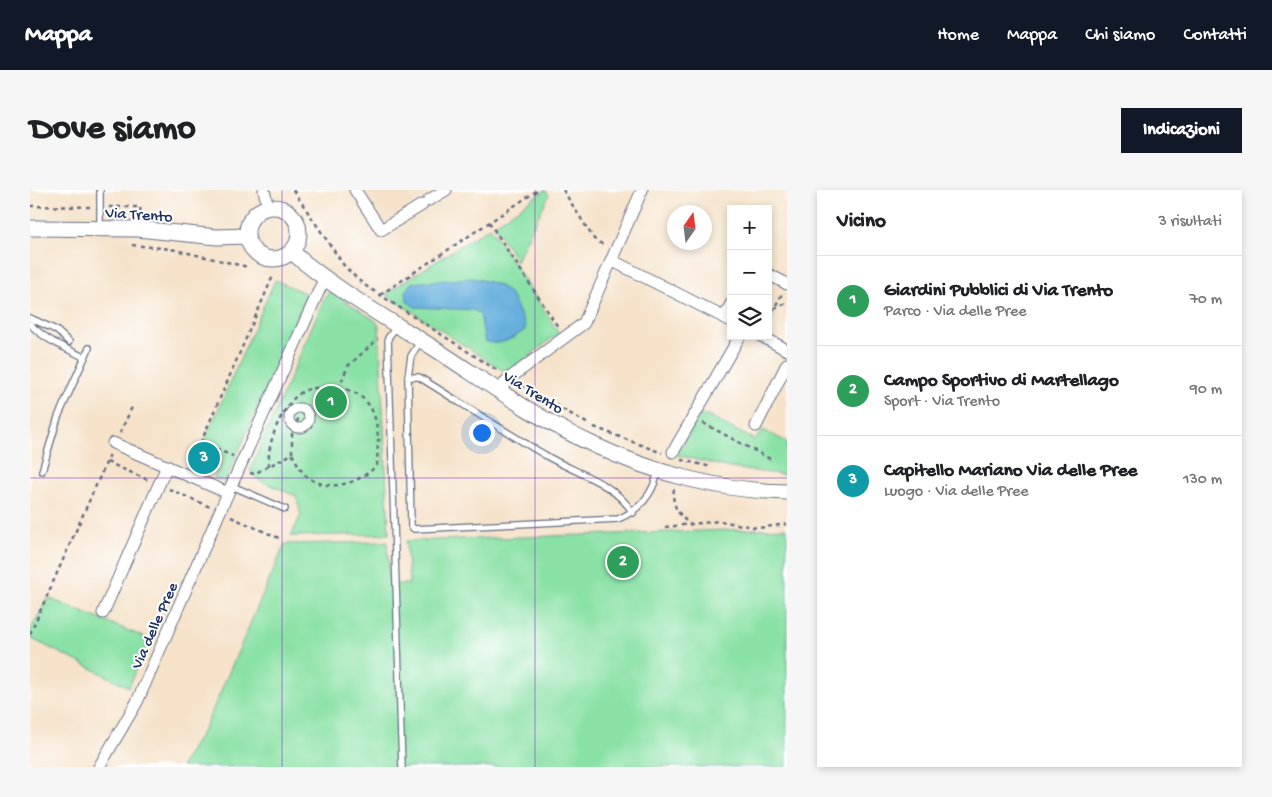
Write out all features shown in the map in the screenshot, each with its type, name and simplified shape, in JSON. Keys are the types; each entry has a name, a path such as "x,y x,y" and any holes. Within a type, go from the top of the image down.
{"street":[{"path":"264,190 268,207"},
{"path":"356,190 381,230 446,190"},
{"path":"500,390 507,380 584,323 642,190"},
{"path":"268,207 284,210 296,221 299,237 292,252 286,256 274,259 261,257 251,248 246,236 250,219 256,212 268,207"},
{"name":"Via Trento","path":"30,228 138,229 217,237 246,236"},
{"name":"Via Trento","path":"292,252 326,278 397,325 555,424 594,445 678,476 717,484 787,492"},
{"path":"613,256 727,319"},
{"path":"772,277 786,287"},
{"name":"Via delle Pree","path":"99,767 137,702 318,291 326,278"},
{"path":"674,455 738,340"},
{"path":"768,340 787,350"},
{"path":"756,426 787,364"},
{"path":"114,443 230,490"},
{"path":"102,613 167,466"}],"lane":[{"path":"100,190 100,228"},
{"path":"30,318 56,330 69,342"},
{"path":"30,324 55,343 84,357"},
{"path":"397,325 388,338 402,767"},
{"path":"421,340 411,356 408,376 411,526 414,529 602,522 618,519 633,513 653,489 659,469"},
{"path":"42,471 58,418 89,348"},
{"path":"408,376 418,376 552,459 606,485 626,501 633,513"},
{"path":"230,490 285,509"}],"path":[{"path":"293,190 345,267 380,295 502,373"},
{"path":"380,295 538,190"},
{"path":"563,190 594,239 613,256"},
{"path":"30,206 140,207 139,214 144,215"},
{"path":"489,222 565,336"},
{"path":"123,244 171,249 248,267"},
{"path":"188,474 273,276"},
{"path":"772,312 786,287"},
{"path":"774,308 787,303"},
{"path":"339,386 348,366 382,335"},
{"path":"518,382 593,427 720,469"},
{"path":"269,466 274,436 281,414 288,405 305,390 339,386 352,390 366,400 376,414 377,464 360,478 341,485 326,486 305,474 292,454 292,433 299,417"},
{"path":"30,634 114,443 133,405"},
{"path":"693,418 770,459"},
{"path":"378,440 391,439"},
{"path":"201,443 254,474 292,454"},
{"path":"675,486 672,498 675,508 689,524"},
{"path":"231,517 282,539"},
{"path":"665,528 720,521 758,528 787,524"}],"green space":[{"path":"545,190 549,195 516,261 494,225"},
{"path":"490,227 559,333 512,369 502,370 385,294"},
{"path":"275,280 307,294 226,480 222,481 214,478 224,456 202,446"},
{"path":"330,291 376,321 379,326 389,534 291,536 301,515 296,496 257,479 250,470 324,299"},
{"path":"701,413 755,440 763,430 787,442 787,475 730,468 677,455"},
{"path":"787,528 787,767 181,767 206,725 285,544 387,542 390,584 409,584 406,541"},
{"path":"48,598 149,639 129,687 30,638 30,630"}],"water":[{"path":"473,278 495,284 507,291 525,325 525,330 501,343 490,343 485,341 480,314 473,310 415,307 407,301 406,290 411,283"}],"place":[{"name":"Giardini Pubblici di Via Trento","path":"331,402"},
{"name":"Capitello Mariano Via delle Pree","path":"204,458"},
{"name":"Campo Sportivo di Martellago","path":"623,562"}]}
